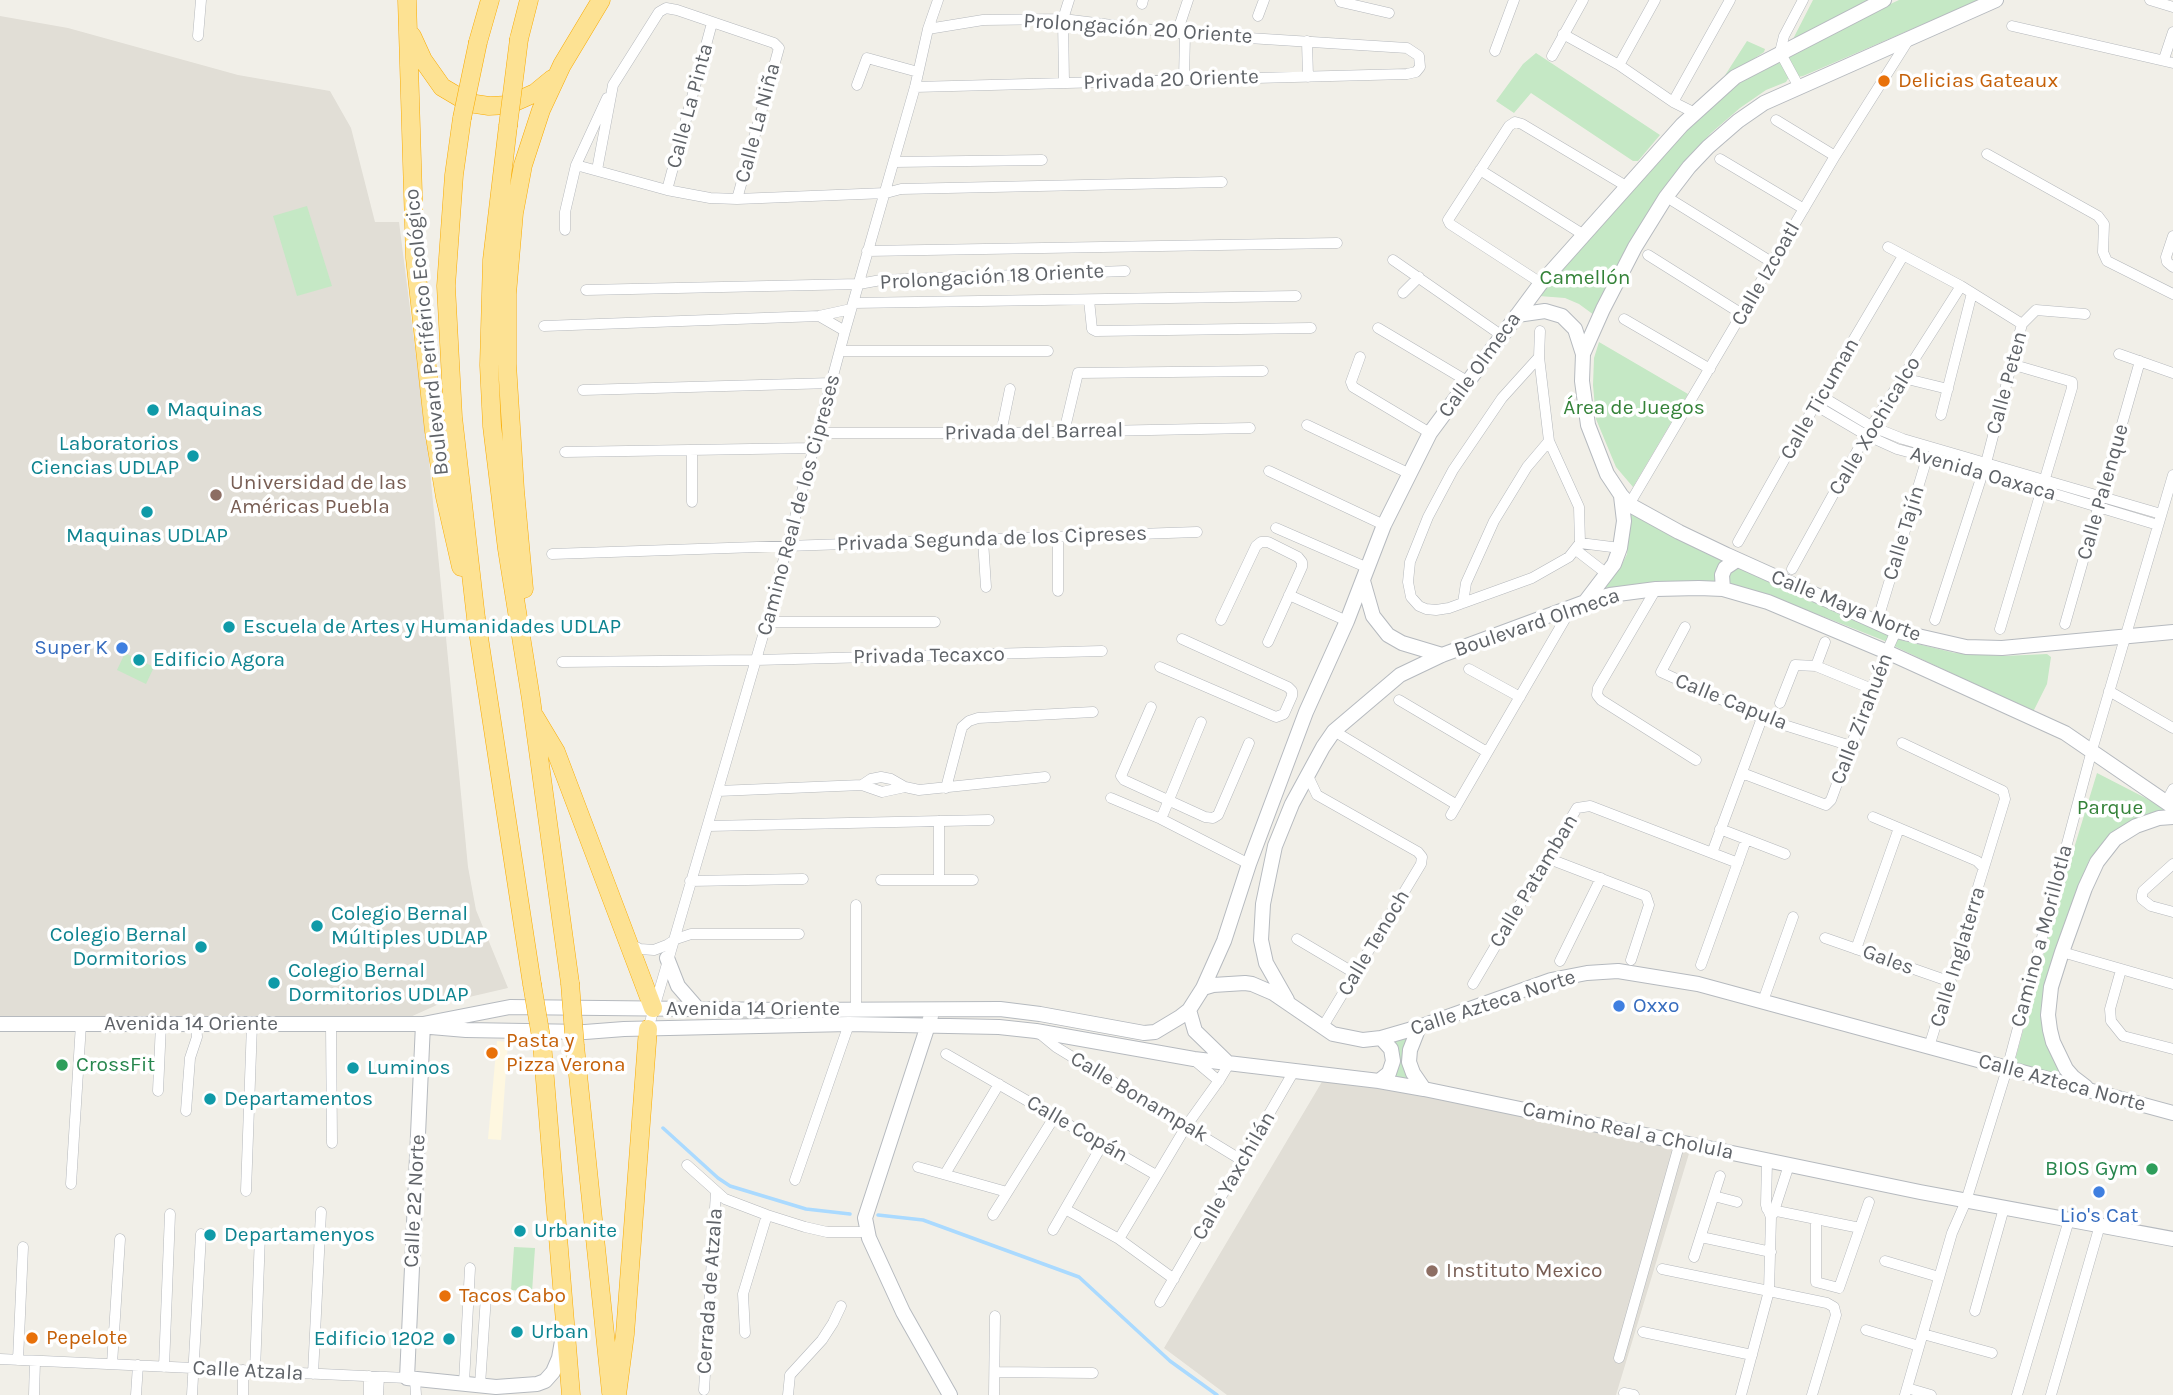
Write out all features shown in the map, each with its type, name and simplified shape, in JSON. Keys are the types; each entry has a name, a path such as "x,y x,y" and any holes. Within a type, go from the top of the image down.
{"highway":[{"name":"Boulevard Periférico Ecológico","path":"407,0 415,258 428,390 451,529 476,618"},
{"name":"Boulevard Periférico Ecológico","path":"490,0 462,118 448,234 447,335 456,445 476,618 542,1043 571,1395"},
{"path":"529,0 519,39 492,260 489,365 492,426 570,983 611,1395"},
{"path":"601,0 562,65 541,110 523,165 508,265 506,322 509,405 532,706 556,752 653,1008"},
{"path":"408,23 417,48 435,78 450,93 469,103 489,106 518,102 543,87 562,65"},
{"path":"617,1395 625,1334 648,1029"}],"street":[{"path":"198,36 201,0"},
{"name":"Camino Real de los Cipreses","path":"648,1029 767,622 938,0"},
{"path":"1064,83 1063,19 1069,0"},
{"path":"1184,79 1181,33 1188,0"},
{"path":"1258,16 1264,0"},
{"path":"1340,0 1389,13"},
{"path":"1495,51 1514,0"},
{"path":"1552,56 1583,0"},
{"path":"1619,65 1655,0"},
{"path":"1673,102 1730,0"},
{"path":"1799,87 1780,52 1784,36 1803,0"},
{"name":"Calle Olmeca","path":"1203,988 1224,941 1249,864 1306,712 1347,621 1384,525 1430,433 1541,283 1682,125 1735,77 1884,0"},
{"path":"1583,354 1635,247 1666,197 1689,167 1738,121 1764,103 1996,0"},
{"path":"2150,0 2173,6"},
{"path":"565,230 565,212 576,165 613,85 659,12 666,8 712,23"},
{"name":"Prolongación 20 Oriente","path":"928,29 983,20 1063,19 1181,33 1407,48 1415,51 1420,62"},
{"name":"Calle La Niña","path":"712,23 774,43 779,48 737,199"},
{"name":"Calle La Pinta","path":"667,190 712,23"},
{"path":"2012,26 2169,61 2173,32"},
{"path":"1563,34 1619,65 1673,102 1695,113"},
{"name":"Calle Izcoatl","path":"1625,504 1710,369 1835,156 1909,39"},
{"path":"1307,41 1308,77"},
{"path":"857,85 867,58 918,72"},
{"name":"Privada 20 Oriente","path":"915,87 1407,74 1416,72 1420,62"},
{"path":"597,170 613,85"},
{"path":"1776,120 1835,156"},
{"path":"1541,283 1450,224 1448,220 1509,126 1515,122 1522,124 1626,186"},
{"path":"1987,154 2098,216 2104,224 2103,252 2107,261 2173,294"},
{"path":"1720,159 1804,209"},
{"path":"894,162 1042,160"},
{"path":"576,165 667,190 710,198 737,199 886,193 901,189 1222,182"},
{"path":"1480,170 1584,235"},
{"path":"1673,201 1773,263"},
{"path":"2173,236 2166,257 2173,267"},
{"path":"867,251 1337,243"},
{"path":"1888,247 1961,286 2022,324"},
{"path":"1648,255 1742,314"},
{"name":"Calle Ticuman","path":"1738,542 1903,256"},
{"path":"1393,260 1501,335"},
{"name":"Prolongación 18 Oriente","path":"586,290 859,284 1125,271"},
{"path":"1403,293 1419,277"},
{"name":"Calle Xochicalco","path":"1793,569 1870,431 1961,286"},
{"path":"1941,415 1972,293"},
{"path":"544,326 819,316 852,306 1296,296"},
{"path":"1089,300 1091,329 1096,331 1311,328"},
{"name":"Calle Peten","path":"1935,620 1984,467 2022,324 2036,310 2085,314"},
{"path":"1451,815 1520,697 1579,604 1607,574 1620,548 1625,504 1602,464 1588,425 1583,391 1583,354 1578,335 1572,324 1562,316 1545,311 1517,315"},
{"path":"819,316 845,331"},
{"path":"1624,319 1710,369"},
{"path":"1378,328 1467,381"},
{"path":"1539,331 1539,357 1549,441 1579,507 1578,547 1607,574"},
{"path":"840,351 1048,351"},
{"path":"2119,354 2173,373"},
{"path":"1360,357 1351,382 1353,387 1430,433"},
{"path":"1539,357 1502,398 1453,470 1428,517 1410,562 1408,582 1411,597 1419,606 1436,610 1532,578 1556,566 1578,547 1620,548"},
{"name":"Calle Palenque","path":"2065,624 2140,361"},
{"path":"2000,629 2072,388 2072,382 2011,364"},
{"path":"1064,432 1078,373 1263,371"},
{"path":"1903,378 1948,388"},
{"path":"583,390 832,383"},
{"path":"1001,433 1010,389"},
{"name":"Avenida Oaxaca","path":"1818,400 1897,449 1927,458 1984,467"},
{"path":"1307,425 1408,474"},
{"name":"Privada del Barreal","path":"818,433 1001,433 1250,428"},
{"name":"Avenida Oaxaca","path":"1870,431 2100,502 2161,514"},
{"path":"1463,603 1466,583 1494,521 1527,467 1549,441"},
{"path":"565,452 813,448"},
{"path":"692,450 692,502"},
{"name":"Calle Tajín","path":"1881,608 1927,458"},
{"path":"1269,471 1384,525"},
{"name":"Camino a Morillotla","path":"1906,1392 1952,1233 1966,1201 2007,1069 2092,750 2173,475"},
{"name":"Avenida Oaxaca","path":"2100,502 2158,525"},
{"name":"Calle Maya Norte","path":"1625,504 1781,581 1896,631 1966,647 2002,648 2173,632"},
{"path":"1276,528 1365,575 1370,609 1383,630 1402,643 1442,655"},
{"name":"Privada Segunda de los Cipreses","path":"552,554 1196,532"},
{"path":"1058,538 1058,591"},
{"path":"983,540 986,587"},
{"path":"1221,620 1256,546 1261,542 1268,542 1298,557 1302,562 1302,568 1268,642"},
{"path":"1723,589 1722,575 1725,568 1737,560"},
{"path":"1768,602 1781,581"},
{"path":"1656,589 1598,688 1597,695 1696,760"},
{"name":"Boulevard Olmeca","path":"1288,1002 1266,963 1261,940 1263,904 1275,846 1307,774 1334,731 1400,675 1442,655 1610,595 1656,589 1723,589 1768,602 1887,652 2065,733 2171,800"},
{"path":"1289,595 1347,621"},
{"path":"767,622 935,622"},
{"name":"Calle Capula","path":"1685,627 1661,672 1762,718 1852,746"},
{"name":"Calle Zirahuén","path":"1742,773 1826,805 1831,800 1896,631"},
{"path":"1160,667 1276,718 1284,714 1292,696 1288,687 1182,639"},
{"path":"1816,666 1825,642"},
{"name":"Privada Tecaxco","path":"562,662 1102,651"},
{"path":"1780,703 1795,665 1816,666 1872,689"},
{"path":"1469,669 1520,697"},
{"path":"2109,691 2173,728"},
{"path":"1399,700 1488,752"},
{"path":"1288,704 1306,712"},
{"path":"1151,707 1121,776 1124,780 1205,817 1213,818 1218,815 1249,743"},
{"path":"946,788 962,727 969,721 978,718 1093,712"},
{"path":"1738,863 1712,853 1762,718"},
{"path":"1161,818 1201,722"},
{"path":"1334,731 1457,805"},
{"name":"Calle Inglaterra","path":"1902,743 2003,791 2006,799 1929,1047"},
{"name":"Calle Tenoch","path":"1307,774 1317,795 1418,852 1422,857 1421,864 1322,1028"},
{"path":"719,791 862,785 881,777 919,790 1045,777"},
{"path":"1111,798 1161,818 1249,864"},
{"name":"Calle Patamban","path":"1473,984 1577,808 1590,806 1712,853"},
{"path":"1873,817 1976,861 1983,867"},
{"path":"2100,1095 2073,1077 2059,1054 2051,1035 2048,1015 2050,996 2062,952 2097,862 2115,839 2136,826 2159,818 2173,817"},
{"path":"708,826 989,820"},
{"path":"939,821 939,880"},
{"path":"1856,949 1899,828"},
{"path":"1720,829 1785,854"},
{"path":"1701,965 1746,840"},
{"path":"1547,858 1646,896 1649,900 1631,960"},
{"path":"2173,864 2143,891 2142,895 2142,900 2151,906 2173,912"},
{"path":"690,881 803,878"},
{"path":"1560,961 1601,878"},
{"path":"880,880 973,880"},
{"path":"856,905 856,1009"},
{"path":"1763,1001 1793,917"},
{"path":"628,942 647,951 661,949 672,941 691,934 799,934"},
{"name":"Gales","path":"1825,938 1951,982"},
{"path":"1297,939 1356,974"},
{"path":"2062,952 2173,984"},
{"path":"667,958 678,986 698,1009"},
{"path":"2121,970 2110,1009 2111,1021 2123,1036 2173,1049"},
{"name":"Calle Azteca Norte","path":"1203,988 1213,985 1252,984 1288,1002 1322,1028 1349,1040 1381,1038 1419,1027 1551,980 1587,973 1618,971 1653,975 1763,1001 2173,1113"},
{"path":"1119,1238 1228,1063 1195,1031 1189,1010 1203,988"},
{"name":"Avenida 14 Oriente","path":"423,1024 510,1007 653,1008 698,1009 849,1024 999,1027 1081,1038"},
{"name":"Avenida 14 Oriente","path":"0,1024 423,1024 466,1030 547,1032 648,1029 787,1018 856,1009 1000,1009 1148,1033 1167,1026 1189,1010"},
{"path":"934,1009 865,1218 867,1232 903,1312 950,1395"},
{"path":"71,1184 81,1024"},
{"path":"158,1091 161,1024"},
{"path":"186,1111 190,1058 197,1037 196,1024"},
{"path":"246,1191 252,1024"},
{"path":"331,1024 332,1143"},
{"name":"Calle 22 Norte","path":"411,1378 423,1024"},
{"path":"795,1180 849,1024"},
{"path":"1419,1027 1410,1050 1409,1062 1424,1089"},
{"name":"Calle Bonampak","path":"1036,1031 1056,1047 1243,1161"},
{"name":"Camino Real a Cholula","path":"1081,1038 1194,1059 1379,1081 1424,1089 2004,1209 2173,1239"},
{"path":"1379,1081 1389,1073 1393,1061 1391,1049 1381,1038"},
{"name":"Calle Copán","path":"946,1054 1156,1175"},
{"path":"1194,1059 1219,1081"},
{"name":"Calle Yaxchilán","path":"1160,1302 1294,1071"},
{"path":"945,1174 999,1084"},
{"path":"993,1215 1055,1116"},
{"path":"1619,1359 1680,1142"},
{"path":"1053,1230 1102,1145"},
{"path":"1741,1395 1769,1291 1771,1212 1766,1194 1767,1161"},
{"path":"687,1165 725,1199 767,1215 827,1232 867,1232"},
{"path":"1771,1212 1789,1165"},
{"path":"918,1167 1007,1192"},
{"path":"1694,1257 1720,1176"},
{"name":"Cerrada de Atzala","path":"704,1390 716,1192"},
{"path":"1766,1194 1779,1196"},
{"path":"1714,1196 1737,1202"},
{"path":"1816,1219 1816,1282 1839,1288 1869,1202"},
{"path":"1065,1209 1119,1238 1174,1279"},
{"path":"1975,1311 2004,1209"},
{"path":"313,1374 321,1212"},
{"path":"1771,1212 1860,1228"},
{"path":"164,1367 170,1214"},
{"name":"Cerrada de Atzala","path":"745,1333 743,1294 767,1215"},
{"path":"2017,1395 2069,1220"},
{"path":"2052,1395 2100,1225"},
{"path":"192,1395 201,1234"},
{"path":"256,1371 260,1235"},
{"path":"1701,1237 1771,1252"},
{"path":"112,1364 120,1239"},
{"path":"18,1360 23,1247"},
{"path":"1885,1261 1939,1277"},
{"path":"464,1383 470,1268"},
{"path":"1662,1269 1834,1307 1836,1315 1812,1395"},
{"path":"480,1385 486,1296"},
{"path":"788,1395 790,1376 822,1340 834,1323 841,1306"},
{"path":"994,1395 995,1316"},
{"name":"Calle Atzala","path":"0,1359 411,1378 496,1387 537,1384 548,1378 557,1366 565,1322"},
{"path":"1866,1330 1919,1346"},
{"path":"1643,1332 1752,1354"},
{"path":"1923,1334 1992,1353"},
{"path":"34,1395 35,1360"},
{"path":"136,1395 138,1365"},
{"path":"243,1370 243,1395"},
{"path":"995,1372 1093,1373"},
{"path":"369,1395 374,1377"},
{"path":"374,1377 379,1395"},
{"path":"411,1378 416,1395"},
{"name":"Calle Atzala","path":"496,1387 509,1395"},
{"path":"1906,1392 1931,1395"}],"shaded area":[{"name":"Universidad de las Américas Puebla","path":"0,16 68,28 238,75 330,91 351,128 375,222 399,222 428,450 468,867 476,910 508,988 439,1004 408,1018 0,1019"},
{"path":"497,1041 508,1042 501,1140 488,1139"},
{"name":"Instituto Mexico","path":"1323,1080 1424,1095 1691,1147 1616,1395 1227,1395 1164,1348"}],"green space":[{"path":"1813,0 1869,0 1793,39"},
{"path":"1899,0 1979,0 1803,76 1797,77 1793,72 1787,52"},
{"path":"1747,41 1765,49 1764,52 1722,80"},
{"path":"1536,53 1660,135 1638,161 1633,161 1531,93 1514,113 1496,101 1523,64"},
{"name":"Camellón","path":"1778,57 1789,77 1786,82 1766,90 1740,108 1711,133 1682,166 1594,315 1565,298 1539,296 1664,150 1741,75"},
{"path":"307,206 332,286 297,296 273,216"},
{"name":"Área de Juegos","path":"1599,342 1688,394 1633,487 1616,467 1596,419 1594,358"},
{"path":"1630,512 1725,561 1717,583 1599,592 1620,568 1627,554"},
{"path":"1736,567 1892,634 1890,643 1822,616 1727,586 1729,570"},
{"path":"1897,639 1955,653 2004,656 2047,654 2051,657 2047,684 2033,712 1894,646"},
{"path":"125,653 154,667 146,684 117,670"},
{"name":"Parque","path":"2097,773 2165,808 2165,812 2139,818 2111,833 2089,861 2074,897 2044,1017 2070,1079 2014,1064 2060,894"},
{"path":"1408,1035 1404,1051 1411,1080 1393,1078 1391,1040"},
{"path":"514,1247 535,1248 532,1292 511,1290"}],"waterway":[{"path":"663,1128 730,1186 806,1209 850,1214"},
{"path":"878,1215 923,1220 1079,1277 1170,1361 1217,1395"}],"place":[{"name":"Delicias Gateaux","path":"1884,81"},
{"name":"Maquinas","path":"153,410"},
{"name":"Laboratorios Ciencias UDLAP","path":"193,456"},
{"name":"Universidad de las Américas Puebla","path":"216,495"},
{"name":"Maquinas UDLAP","path":"147,512"},
{"name":"Escuela de Artes y Humanidades UDLAP","path":"229,627"},
{"name":"Super K","path":"122,648"},
{"name":"Edificio Agora","path":"139,660"},
{"name":"Colegio Bernal Múltiples UDLAP","path":"317,926"},
{"name":"Colegio Bernal Dormitorios","path":"201,947"},
{"name":"Colegio Bernal Dormitorios UDLAP","path":"274,983"},
{"name":"Oxxo","path":"1619,1006"},
{"name":"Pasta y Pizza Verona","path":"492,1053"},
{"name":"CrossFit","path":"62,1065"},
{"name":"Luminos","path":"353,1068"},
{"name":"Departamentos","path":"210,1099"},
{"name":"BIOS Gym","path":"2152,1169"},
{"name":"Lio's Cat","path":"2099,1192"},
{"name":"Urbanite","path":"520,1231"},
{"name":"Departamenyos","path":"210,1235"},
{"name":"Instituto Mexico","path":"1432,1271"},
{"name":"Tacos Cabo","path":"445,1296"},
{"name":"Urban","path":"517,1332"},
{"name":"Pepelote","path":"32,1338"},
{"name":"Edificio 1202","path":"449,1339"}]}
